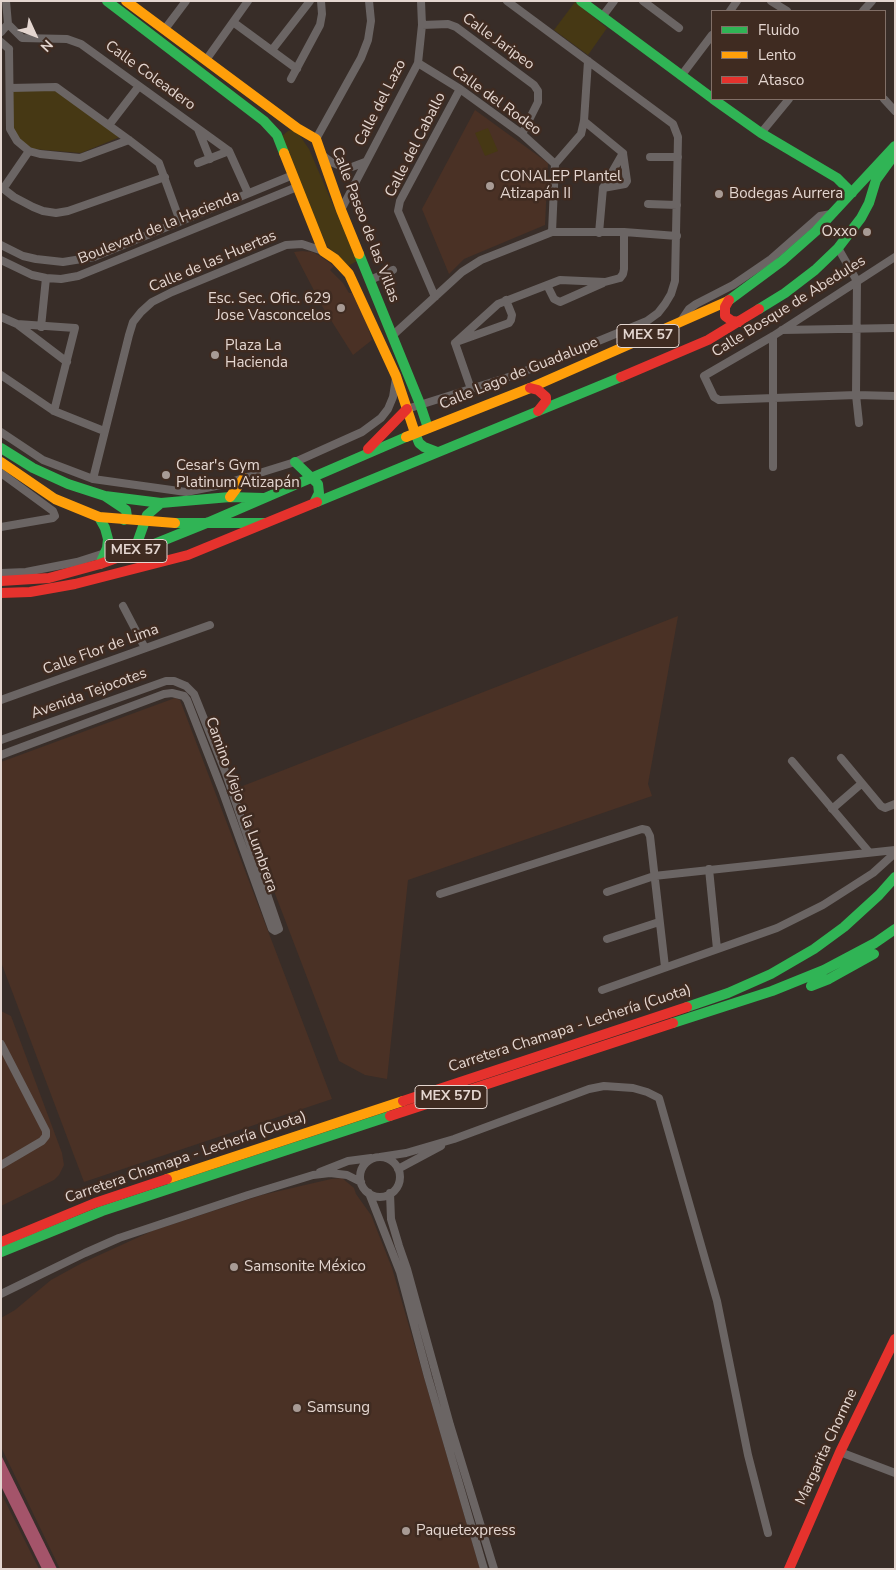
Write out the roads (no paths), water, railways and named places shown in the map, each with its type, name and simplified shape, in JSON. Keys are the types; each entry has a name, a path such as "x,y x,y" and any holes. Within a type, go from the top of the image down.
{"main road":[{"name":"Calle Paseo de las Villas","path":"107,1 264,121 277,135 323,251 335,259 349,274 396,376 415,433"},
{"name":"Calle Paseo de las Villas","path":"126,1 297,128 316,139 340,210 407,371 428,428"},
{"path":"581,1 711,97"},
{"path":"724,102 761,133 837,178 852,193 860,210 861,218"},
{"path":"277,135 287,129 297,128"},
{"name":"Calle Lago de Guadalupe","path":"415,433 530,388 729,300 782,261 816,231 895,146"},
{"name":"MEX 57","path":"1,593 30,592 75,584 188,555 708,340 785,293 815,270 838,248 861,218 869,203 876,180 895,154"},
{"path":"349,274 364,266"},
{"path":"729,300 725,307 725,316 732,322 740,322"},
{"path":"396,376 407,371"},
{"path":"530,388 538,390 546,397 546,401 537,412"},
{"path":"364,454 407,409"},
{"path":"415,433 419,443 436,452"},
{"name":"MEX 57","path":"1,581 49,578 100,564 134,552 209,522 415,433"},
{"path":"1,448 32,468 68,484 105,496 161,502 230,497 264,498"},
{"path":"1,462 55,500 99,517 170,523 268,523"},
{"path":"295,462 318,484 320,489 314,504"},
{"path":"230,497 244,478"},
{"path":"105,496 126,510 127,517 124,520"},
{"path":"134,552 144,521 161,502"},
{"path":"99,517 108,539 100,564"},
{"name":"Carretera Chamapa - Lechería (Cuota)","path":"1,1242 95,1203 728,993 771,974 814,949 844,927 895,878"},
{"name":"Carretera Chamapa - Lechería (Cuota)","path":"1,1252 102,1211 772,991 815,974 848,958 895,930"},
{"path":"624,1040 651,1037 776,1000 829,978 880,951 895,940"},
{"name":"Margarita Chornne","path":"788,1569 840,1452 895,1339"}],"street":[{"path":"6,1 8,24 22,38 9,49"},
{"path":"165,29 186,1"},
{"path":"206,60 248,1"},
{"path":"272,50 310,1"},
{"path":"291,80 320,25 322,14 321,1"},
{"path":"316,139 365,49 371,21 369,1"},
{"name":"Calle del Lazo","path":"340,210 418,63 422,25 421,1"},
{"path":"407,409 518,374 647,321 658,313 671,294 675,281 678,137 673,124 508,1"},
{"path":"602,17 614,1"},
{"path":"643,1 679,28"},
{"path":"771,1 785,10"},
{"path":"863,10 872,1"},
{"path":"233,22 297,69"},
{"path":"1,32 8,24"},
{"name":"Calle Jaripeo","path":"422,25 448,24 456,27 534,84 538,91 538,102 522,134"},
{"path":"681,76 711,36"},
{"name":"Calle Coleadero","path":"22,38 75,40 229,151 248,193"},
{"path":"1,42 9,49 10,129 17,141 29,151 80,158 129,140"},
{"path":"552,232 555,164 581,134 584,121 588,61"},
{"name":"Calle del Rodeo","path":"418,63 460,89 522,134 555,164"},
{"path":"109,125 139,86"},
{"path":"10,88 56,87 159,163 180,219"},
{"name":"Calle del Caballo","path":"434,297 398,211 400,201 460,89"},
{"path":"761,133 788,100"},
{"path":"885,100 895,111"},
{"path":"584,121 623,153 626,184 603,188"},
{"path":"198,128 210,159"},
{"path":"29,151 2,188 14,197 43,211 56,213 68,211 165,176"},
{"path":"198,163 229,151"},
{"path":"599,233 603,188 623,153"},
{"path":"320,154 331,162 343,167 352,167 365,162"},
{"path":"650,157 678,157"},
{"name":"Boulevard de la Hacienda","path":"1,245 23,256 49,261 76,261 94,257 180,219 292,175"},
{"name":"Boulevard de la Hacienda","path":"1,260 32,276 60,279 78,276 297,187"},
{"path":"648,204 677,205"},
{"path":"681,321 689,309 696,304 733,285 771,259 820,216 833,213"},
{"path":"392,336 462,272 481,260 552,232 624,232 676,236"},
{"path":"547,285 554,299 560,302 605,282 620,278 623,274 624,232"},
{"name":"Calle de las Huertas","path":"93,479 133,322 141,312 152,302 286,245 302,244 323,251"},
{"path":"838,248 857,281 856,395 859,423"},
{"path":"18,270 16,261 23,256"},
{"name":"Calle Bosque de Abedules","path":"772,398 716,400 704,376 893,260"},
{"path":"76,261 78,276"},
{"path":"370,280 393,270"},
{"path":"41,327 46,278"},
{"path":"455,343 498,304 506,300 560,280 605,282"},
{"path":"455,343 512,320 506,300"},
{"path":"1,317 17,324 67,362"},
{"path":"17,324 76,328 54,411"},
{"path":"781,330 895,328"},
{"path":"772,336 774,467"},
{"path":"455,343 471,389"},
{"path":"1,375 54,411 104,431"},
{"path":"1,432 43,460 93,479 186,492 221,485 295,462 362,432 381,418 388,409 393,397 396,376"},
{"path":"772,398 856,395 895,396"},
{"path":"1,472 53,511 55,516 1,527"},
{"path":"1,572 26,572 77,562 105,553"},
{"path":"123,606 145,648"},
{"name":"Calle Flor de Lima","path":"1,700 210,625"},
{"name":"Avenida Tejocotes","path":"1,740 166,681 174,681 186,686"},
{"name":"Camino Viejo a la Lumbrera","path":"178,694 187,700 273,930 280,929 274,917 228,779 194,694 186,686"},
{"name":"Avenida Tejocotes","path":"1,755 164,694 178,694"},
{"path":"840,758 881,806 885,808 895,804"},
{"path":"792,761 869,852"},
{"path":"832,809 861,784"},
{"path":"440,894 642,829 647,830 650,836 666,967"},
{"path":"607,892 654,876 869,852 895,851"},
{"path":"602,990 777,928 824,905 873,873 895,851"},
{"path":"709,869 717,949"},
{"path":"607,939 659,922"},
{"path":"1,1044 46,1131 46,1136 42,1141 1,1164"},
{"path":"1,1294 119,1238 313,1175 348,1161 406,1153 454,1139 589,1089 604,1086 633,1088 647,1092 659,1098 716,1301 748,1455 768,1533"},
{"path":"398,1169 454,1139"},
{"path":"361,1182 361,1170 368,1160 377,1157 390,1160 398,1169 398,1182 395,1189 390,1193 380,1196 369,1193"},
{"path":"313,1175 347,1174 361,1182 369,1193 400,1272 428,1377 484,1569"},
{"path":"390,1193 391,1219 407,1269 450,1425 494,1569"},
{"path":"840,1452 895,1473"}],"place":[{"name":"CONALEP Plantel Atizapán II","path":"490,186"},
{"name":"Bodegas Aurrera","path":"719,194"},
{"name":"Oxxo","path":"867,232"},
{"name":"Esc. Sec. Ofic. 629 Jose Vasconcelos","path":"341,308"},
{"name":"Plaza La Hacienda","path":"215,355"},
{"name":"Cesar's Gym Platinum Atizapán","path":"166,475"},
{"name":"Samsonite México","path":"234,1267"},
{"name":"Samsung","path":"297,1408"},
{"name":"Paquetexpress","path":"406,1531"}]}
